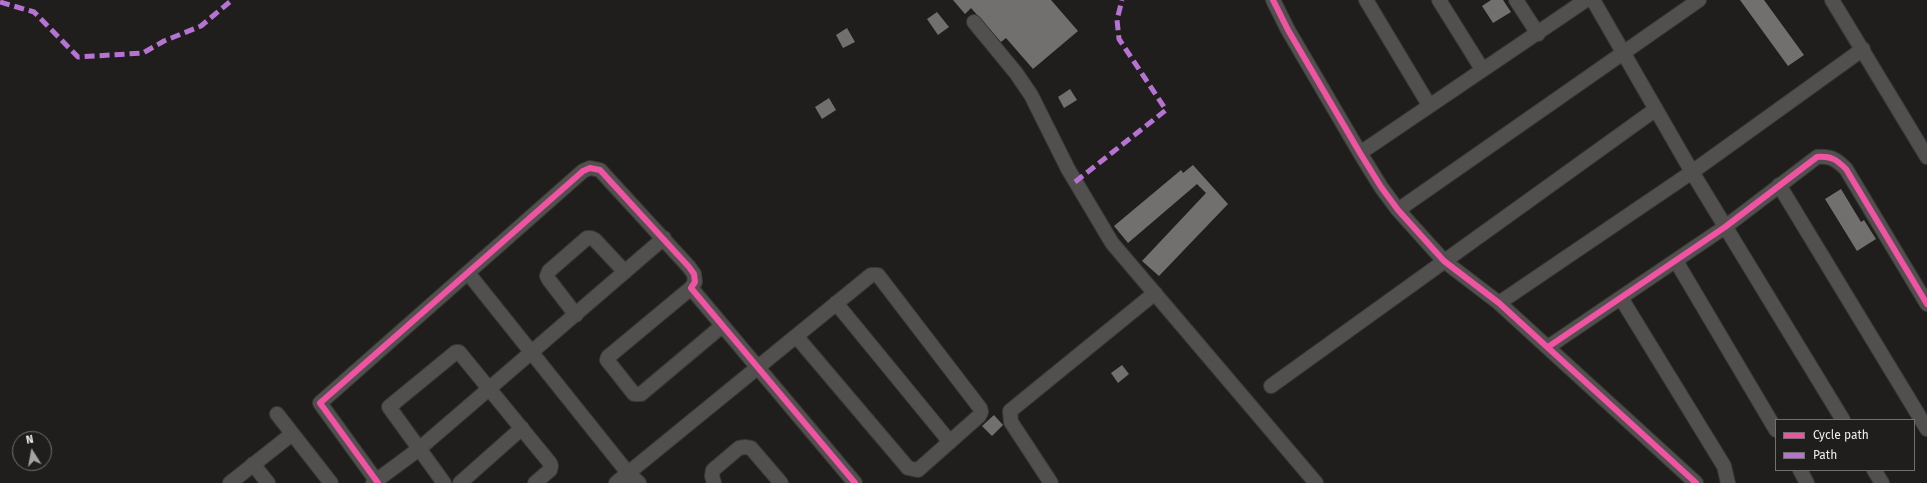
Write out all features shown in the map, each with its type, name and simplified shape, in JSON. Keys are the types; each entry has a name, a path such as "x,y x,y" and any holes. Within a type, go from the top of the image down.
{"street":[{"path":"1273,0 1288,30 1360,153 1381,187 1398,210 1444,261 1499,303 1696,483"},
{"path":"1366,0 1429,105"},
{"path":"1440,0 1482,69"},
{"path":"1516,0 1538,34"},
{"path":"1360,153 1482,69 1538,34 1586,0"},
{"path":"1593,0 1692,172 1842,419"},
{"path":"1398,210 1699,0"},
{"path":"1832,0 1927,157"},
{"path":"974,22 1016,73 1031,94 1068,169 1112,243 1316,483"},
{"path":"1499,303 1692,172 1863,49"},
{"path":"1271,386 1656,109"},
{"path":"1548,347 1725,227 1817,156 1836,158 1846,169 1927,304"},
{"path":"664,238 419,449 375,482 320,403 583,171 590,168 600,170 664,238 694,274 695,282 691,288 608,357 607,360 634,394 641,394 722,326"},
{"path":"1779,185 1927,429"},
{"path":"576,315 547,276 549,271 570,252 587,238 591,238 595,240 625,272"},
{"path":"1676,261 1775,428"},
{"path":"468,273 628,473 639,483"},
{"path":"616,483 836,303 871,275 878,275 980,408 980,416 918,470 908,468 796,336"},
{"path":"691,288 855,483"},
{"path":"1051,483 1011,422 1010,411 1156,293"},
{"path":"1621,298 1724,466 1728,483"},
{"path":"836,303 950,442"},
{"path":"444,483 390,410 390,404 456,352 459,352 552,466 550,470 535,483"},
{"path":"277,414 331,483"},
{"path":"460,483 522,428"},
{"path":"230,483 292,434"},
{"path":"714,483 712,476 713,470 739,448 745,447 751,448 781,483"},
{"path":"253,464 268,483"},
{"path":"1801,471 1808,483"},
{"path":"1875,471 1882,483"}],"building":[{"path":"953,0 1051,0 1078,31 1033,69 1006,38 1001,42 971,8 965,14"},
{"path":"1491,0 1503,0 1511,12 1493,23 1482,6"},
{"path":"1740,0 1764,0 1804,55 1788,66"},
{"path":"937,12 949,27 938,35 927,19"},
{"path":"847,28 855,42 843,48 836,35"},
{"path":"1070,89 1077,100 1064,108 1058,97"},
{"path":"829,98 836,110 822,119 815,107"},
{"path":"1193,165 1228,204 1159,276 1142,261 1206,193 1197,184 1128,243 1114,226 1181,170 1183,173"},
{"path":"1841,189 1861,222 1864,220 1876,239 1857,251 1825,199"},
{"path":"1122,365 1129,374 1118,383 1111,373"},
{"path":"994,415 1003,425 992,436 982,426"}],"marked path":[{"path":"0,2 34,12 78,57 143,53 164,41 201,26 232,0"},
{"path":"1075,182 1166,110 1119,39 1117,20 1122,0"}],"cycle path":[{"path":"1273,0 1288,30 1360,153 1381,187 1398,210 1444,261 1499,303 1696,483"},
{"path":"1548,347 1725,227 1817,157 1833,159 1846,169 1927,304"},
{"path":"378,483 320,403 583,171 590,168 600,170 689,267 694,274 695,282 691,288 855,483"}]}
